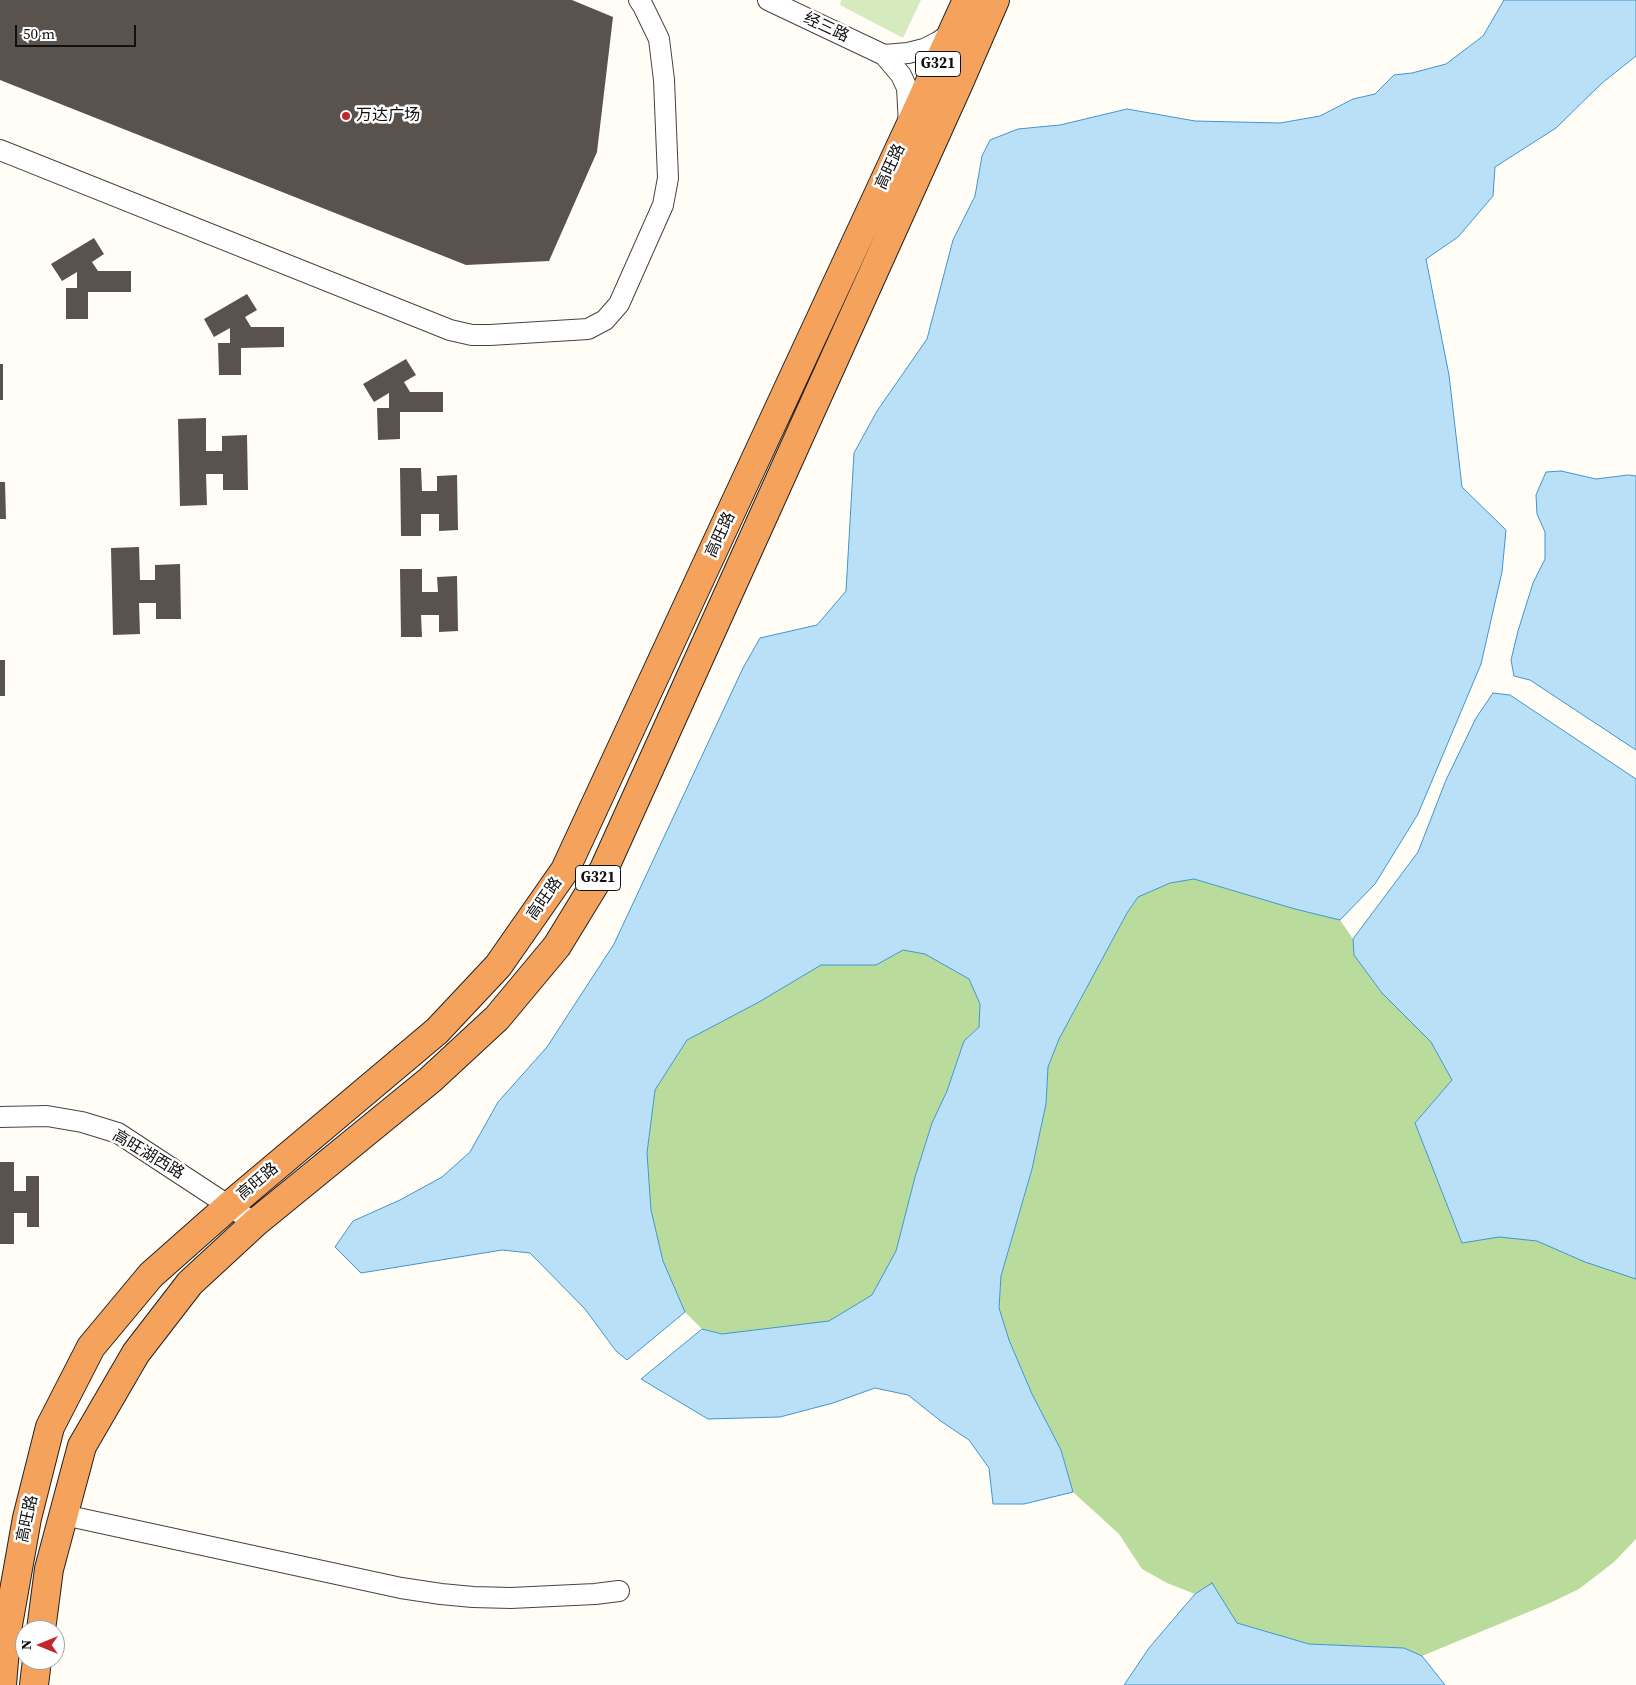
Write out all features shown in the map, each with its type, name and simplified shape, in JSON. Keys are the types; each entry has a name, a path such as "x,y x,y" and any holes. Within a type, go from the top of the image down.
{"highway":[{"name":"高旺路","path":"2,1685 6,1636 27,1518 50,1427 91,1347 151,1275 229,1206 437,1031 498,966 566,870 967,0"},
{"name":"高旺路","path":"42,1620 49,1569 82,1446 136,1353 190,1283 254,1223 430,1080 497,1018 557,946 604,869 958,85 994,0"},
{"path":"34,1685 36,1670"}],"street":[{"path":"0,150 450,330 472,335 490,335 588,329 605,320 619,304 663,205 668,178 664,80 658,39 644,6 639,0"},
{"name":"经三路","path":"768,0 884,55"},
{"path":"884,55 908,53 924,49 952,32"},
{"path":"884,55 901,75 906,88 909,128"},
{"name":"高旺湖西路","path":"0,1117 47,1116 82,1122 118,1133 254,1223"},
{"path":"64,1515 401,1588 441,1594 511,1598 619,1591"}],"green space":[{"path":"841,0 921,0 903,38 840,5"},
{"path":"1194,879 1295,909 1340,920 1353,939 1354,955 1382,993 1431,1042 1452,1080 1415,1123 1462,1243 1499,1236 1537,1241 1585,1262 1636,1279 1636,1539 1614,1562 1579,1589 1422,1656 1404,1648 1309,1644 1237,1623 1212,1583 1195,1594 1167,1583 1142,1569 1119,1534 1073,1492 1061,1450 1032,1394 1009,1340 999,1308 1001,1276 1032,1170 1046,1104 1048,1067 1059,1039 1127,913 1138,897 1170,883"},
{"path":"903,950 925,954 969,979 980,1004 979,1027 964,1041 947,1091 932,1123 915,1177 896,1251 872,1295 829,1321 722,1334 702,1329 685,1312 663,1261 651,1210 647,1153 655,1090 687,1040 759,1002 821,965 876,965"}],"water":[{"path":"1504,0 1636,0 1636,56 1602,83 1556,128 1495,167 1493,196 1458,237 1426,259 1449,375 1462,487 1506,530 1502,572 1481,664 1418,814 1375,884 1340,920 1295,909 1194,879 1170,883 1138,897 1127,913 1059,1039 1048,1067 1046,1104 1032,1169 1001,1276 999,1308 1009,1340 1032,1394 1061,1450 1073,1492 1024,1504 993,1504 989,1468 969,1440 942,1422 908,1395 875,1388 833,1403 780,1417 708,1419 641,1379 702,1329 722,1334 829,1321 872,1295 896,1251 915,1177 932,1123 947,1091 964,1041 979,1027 980,1004 969,979 925,954 903,950 876,965 821,965 759,1002 687,1040 655,1090 647,1153 651,1210 663,1261 685,1312 627,1360 616,1351 585,1309 530,1253 502,1250 361,1273 335,1247 353,1221 400,1200 442,1177 470,1152 498,1102 547,1047 614,944 743,668 760,638 817,625 846,591 854,453 877,411 927,339 953,240 975,196 982,156 990,140 1018,129 1060,125 1127,109 1195,121 1280,123 1320,116 1353,99 1375,94 1394,75 1412,73 1446,64 1483,36"},
{"path":"1561,471 1596,479 1628,475 1636,476 1636,750 1530,680 1514,676 1511,660 1518,631 1533,583 1545,559 1545,532 1537,514 1536,495 1546,472"},
{"path":"1493,693 1510,695 1636,779 1636,1279 1585,1262 1537,1241 1499,1237 1462,1243 1415,1123 1452,1080 1431,1042 1382,993 1354,955 1353,939 1418,852 1446,780 1476,718"},
{"path":"1212,1583 1237,1623 1309,1644 1404,1648 1422,1656 1445,1685 1124,1685 1149,1648 1195,1594"}],"building":[{"name":"万达广场","path":"0,0 572,0 613,17 597,152 549,261 466,265 0,80"},
{"path":"94,238 104,254 92,262 98,271 131,271 131,292 88,292 88,319 66,319 66,288 77,288 77,272 62,281 51,264"},
{"path":"247,294 257,310 245,317 251,327 284,327 284,347 241,348 241,375 219,375 218,343 230,343 230,328 214,337 204,319"},
{"path":"406,359 416,375 404,382 410,392 443,392 443,412 400,412 400,439 378,440 377,408 389,408 389,393 374,402 363,384"},
{"path":"0,364 3,364 3,400 0,400"},
{"path":"206,418 206,451 222,451 222,436 247,435 248,490 223,490 223,474 206,474 207,505 180,506 178,419"},
{"path":"400,468 421,468 422,491 437,491 437,476 457,475 458,530 439,531 439,514 421,514 421,536 401,536"},
{"path":"0,482 5,482 6,519 0,519"},
{"path":"139,547 140,580 155,580 155,565 180,564 181,619 156,619 156,603 139,603 140,634 113,635 111,548"},
{"path":"400,569 422,569 422,592 438,592 437,577 457,576 458,631 439,632 439,615 421,615 422,637 401,637"},
{"path":"0,660 5,660 5,696 0,696"},
{"path":"0,1162 14,1162 14,1191 26,1191 26,1176 39,1176 39,1227 27,1227 27,1213 14,1213 14,1244 0,1244"}],"place":[{"name":"万达广场","path":"346,116"}]}
